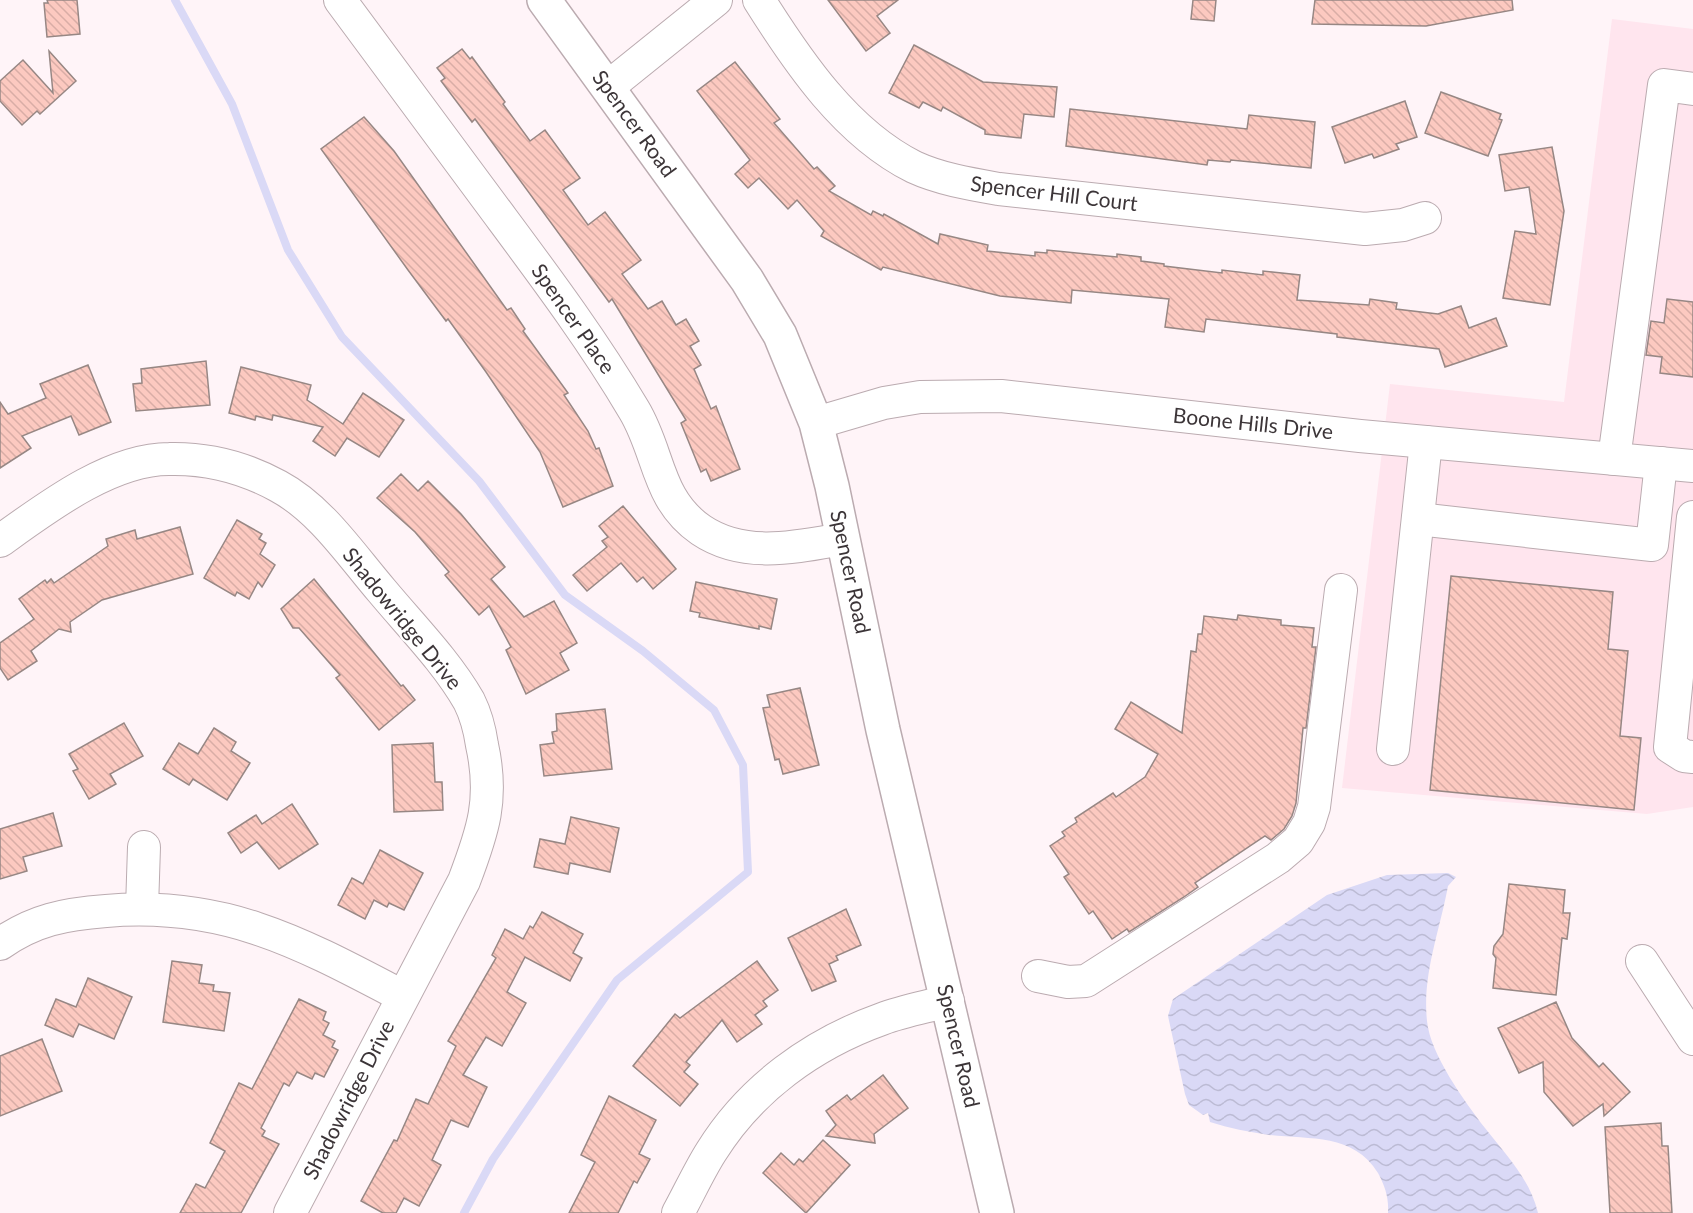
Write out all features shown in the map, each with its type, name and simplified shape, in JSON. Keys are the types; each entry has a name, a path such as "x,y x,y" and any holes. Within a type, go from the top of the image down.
{"main road":[{"name":"Spencer Road","path":"544,0 747,280 780,335 816,423 883,730 997,1213"}],"street":[{"name":"Spencer Place","path":"340,0 576,319 636,412 665,490 680,512 715,539 756,549 791,548 842,538"},
{"path":"608,87 716,0"},
{"name":"Spencer Hill Court","path":"759,0 777,29 849,120 888,151 915,167 943,177 1011,190 1365,229 1403,225 1425,218"},
{"path":"1614,459 1664,85 1693,88"},
{"name":"Boone Hills Drive","path":"816,423 884,403 920,396 1001,396 1426,441 1693,466"},
{"path":"1393,749 1426,441"},
{"name":"Shadowridge Drive","path":"0,541 92,480 132,466 167,459 213,462 244,471 279,486 311,509 439,658 470,703 482,745 487,791 484,828 464,881 290,1213"},
{"path":"1418,519 1652,544 1661,463"},
{"path":"1692,534 1670,747 1684,756 1693,757"},
{"path":"1038,976 1068,982 1086,981 1268,864 1298,841 1309,823 1319,783 1341,590"},
{"path":"142,908 144,847"},
{"path":"0,944 25,927 67,916 142,908 197,912 246,923 302,944 402,996"},
{"path":"1642,961 1693,1039"},
{"path":"678,1213 711,1151 745,1107 786,1068 836,1038 883,1018 948,1001"}],"shaded area":[{"path":"1612,19 1693,29 1693,807 1647,814 1342,788 1390,384 1564,402"}],"water":[{"path":"1448,873 1456,877 1448,886 1429,970 1426,1004 1430,1034 1441,1063 1477,1117 1523,1178 1538,1213 1388,1213 1385,1187 1378,1173 1368,1160 1356,1151 1330,1141 1262,1134 1210,1122 1208,1113 1203,1115 1189,1105 1185,1094 1168,1016 1173,999 1327,895 1387,875"}],"building":[{"path":"47,0 77,0 80,34 47,37 44,3 48,3"},
{"path":"828,0 898,0 877,16 890,33 866,51"},
{"path":"1193,0 1216,0 1214,21 1191,19"},
{"path":"1315,0 1512,0 1513,10 1426,26 1312,24"},
{"path":"914,45 983,82 1057,87 1054,117 1024,114 1021,138 985,134 985,130 943,107 941,111 923,102 919,108 889,93"},
{"path":"462,49 470,59 472,57 530,141 545,130 580,178 563,190 588,225 605,212 641,260 622,274 648,309 662,301 676,325 686,319 699,341 690,346 701,365 694,369 711,409 716,406 740,469 711,481 706,469 701,472 681,423 686,420 612,299 609,302 475,119 472,122 441,81 445,78 437,68"},
{"path":"49,51 76,81 40,114 37,111 22,125 0,101 0,81 23,60 53,93"},
{"path":"735,62 780,119 774,123 814,169 817,167 835,186 829,191 871,215 873,211 883,216 884,214 938,244 940,234 988,245 987,251 1035,256 1035,252 1047,253 1047,250 1117,257 1117,254 1141,257 1141,261 1164,264 1164,266 1222,273 1222,270 1263,275 1263,271 1300,275 1297,300 1369,305 1370,299 1397,303 1396,309 1438,314 1461,306 1469,328 1496,318 1507,346 1445,367 1439,349 1337,337 1337,334 1206,319 1204,332 1165,327 1169,299 1072,290 1071,303 1000,296 883,267 881,270 821,236 824,231 797,200 788,209 759,178 748,188 735,174 750,160 697,91"},
{"path":"1441,92 1501,114 1499,119 1502,120 1488,156 1425,133"},
{"path":"1405,101 1417,137 1396,144 1399,149 1374,158 1372,154 1345,163 1332,127"},
{"path":"1070,109 1247,129 1249,115 1315,122 1311,168 1231,160 1230,162 1208,160 1207,165 1066,146"},
{"path":"364,117 394,151 507,310 511,308 525,329 523,331 568,393 564,395 588,431 596,449 599,448 613,486 563,507 540,452 486,372 448,319 446,321 408,270 321,149"},
{"path":"1552,147 1564,211 1550,305 1503,298 1515,231 1536,234 1529,187 1505,191 1499,155"},
{"path":"1667,299 1693,302 1693,377 1660,373 1662,357 1646,355 1651,321 1664,323"},
{"path":"206,361 210,405 136,411 133,384 142,383 141,369"},
{"path":"88,365 111,422 79,435 71,416 22,436 31,448 0,468 0,402 8,414 46,398 40,384"},
{"path":"241,367 311,385 307,400 343,424 363,393 404,420 379,457 347,438 335,456 313,441 323,427 273,415 272,420 256,416 255,420 229,413"},
{"path":"401,474 418,491 428,481 461,514 505,567 491,579 524,617 554,601 577,643 560,653 569,670 526,694 506,650 511,647 489,606 479,615 445,575 449,572 415,532 377,498"},
{"path":"623,506 676,569 653,589 643,577 637,582 621,563 587,591 573,575 607,547 602,541 608,537 599,526"},
{"path":"237,520 262,534 259,539 266,543 260,554 275,565 262,587 258,582 249,599 237,592 235,596 204,578"},
{"path":"180,527 193,574 102,600 70,622 71,632 59,629 31,651 37,661 8,680 0,668 0,643 34,619 19,599 45,580 47,583 51,579 54,583 108,546 106,539 135,530 137,539"},
{"path":"1451,576 1613,592 1608,649 1628,651 1620,736 1641,738 1634,810 1430,790"},
{"path":"314,579 415,700 379,730 336,678 340,675 299,628 293,628 281,609"},
{"path":"696,582 777,599 771,629 759,626 759,629 699,617 700,613 690,611"},
{"path":"1238,615 1281,620 1281,625 1314,628 1312,647 1316,647 1306,728 1303,728 1296,803 1292,816 1284,829 1271,840 1265,836 1195,883 1198,887 1184,897 1129,932 1127,929 1112,939 1093,911 1089,914 1064,877 1069,874 1050,846 1065,836 1062,832 1077,822 1075,818 1113,793 1116,797 1145,777 1158,754 1115,729 1131,702 1182,733 1191,651 1196,652 1198,634 1202,634 1204,616 1237,620"},
{"path":"800,688 819,765 783,774 779,759 775,760 763,708 770,707 767,695"},
{"path":"605,709 612,769 544,776 540,745 554,743 552,732 557,731 556,714"},
{"path":"124,723 143,756 110,774 116,784 89,799 73,771 78,769 69,754"},
{"path":"214,728 236,742 231,751 250,763 227,800 193,779 189,785 163,769 179,743 198,754"},
{"path":"433,743 435,782 442,782 443,810 394,812 392,745"},
{"path":"292,804 318,844 279,869 257,842 241,853 228,833 256,815 262,824"},
{"path":"53,813 62,846 23,857 27,871 0,879 0,829"},
{"path":"571,817 619,828 610,872 570,863 568,874 534,867 540,839 565,844"},
{"path":"380,850 423,873 404,910 389,903 387,907 374,900 365,919 338,905 352,878 363,884"},
{"path":"1509,884 1565,890 1563,913 1570,913 1567,939 1562,938 1556,995 1493,988 1496,958 1493,954 1494,946 1503,934"},
{"path":"846,909 861,945 836,956 838,960 829,964 836,981 812,991 788,938"},
{"path":"542,912 583,934 573,953 582,958 570,981 525,957 507,992 526,1003 502,1046 486,1037 463,1075 487,1087 468,1127 451,1120 432,1160 441,1165 419,1206 404,1198 396,1213 383,1213 361,1201 394,1140 397,1141 416,1099 428,1104 456,1046 448,1041 496,958 492,955 505,929 523,939 530,926 533,928"},
{"path":"172,961 202,965 199,983 214,985 213,991 230,993 224,1031 163,1022"},
{"path":"757,961 778,990 763,1001 767,1006 755,1015 762,1024 737,1042 722,1020 686,1062 690,1065 684,1072 698,1084 680,1106 633,1066 675,1014 680,1018"},
{"path":"88,978 132,997 114,1039 79,1024 73,1037 45,1025 56,999 76,1007"},
{"path":"299,999 326,1012 323,1020 329,1023 323,1035 335,1041 332,1047 338,1050 324,1077 315,1073 312,1079 297,1072 289,1086 284,1083 261,1128 265,1131 262,1136 279,1144 241,1213 180,1213 196,1184 205,1188 225,1151 210,1143 239,1083 252,1089"},
{"path":"1556,1002 1572,1038 1599,1067 1603,1063 1630,1092 1604,1116 1603,1104 1573,1126 1544,1092 1543,1062 1519,1073 1498,1028"},
{"path":"42,1039 62,1091 0,1116 0,1056"},
{"path":"883,1075 908,1108 874,1134 875,1143 826,1136 836,1125 826,1111 847,1095 851,1100"},
{"path":"609,1096 656,1120 639,1154 650,1159 637,1183 634,1181 618,1213 569,1213 595,1162 581,1155"},
{"path":"1661,1123 1662,1146 1668,1146 1672,1213 1610,1213 1605,1127"},
{"path":"823,1140 850,1165 806,1213 763,1173 781,1153 794,1165 799,1159 803,1162"}],"waterway":[{"path":"175,0 232,104 288,250 342,337 479,481 565,595 643,651 714,710 743,765 748,872 617,980 493,1159 464,1213"}]}
